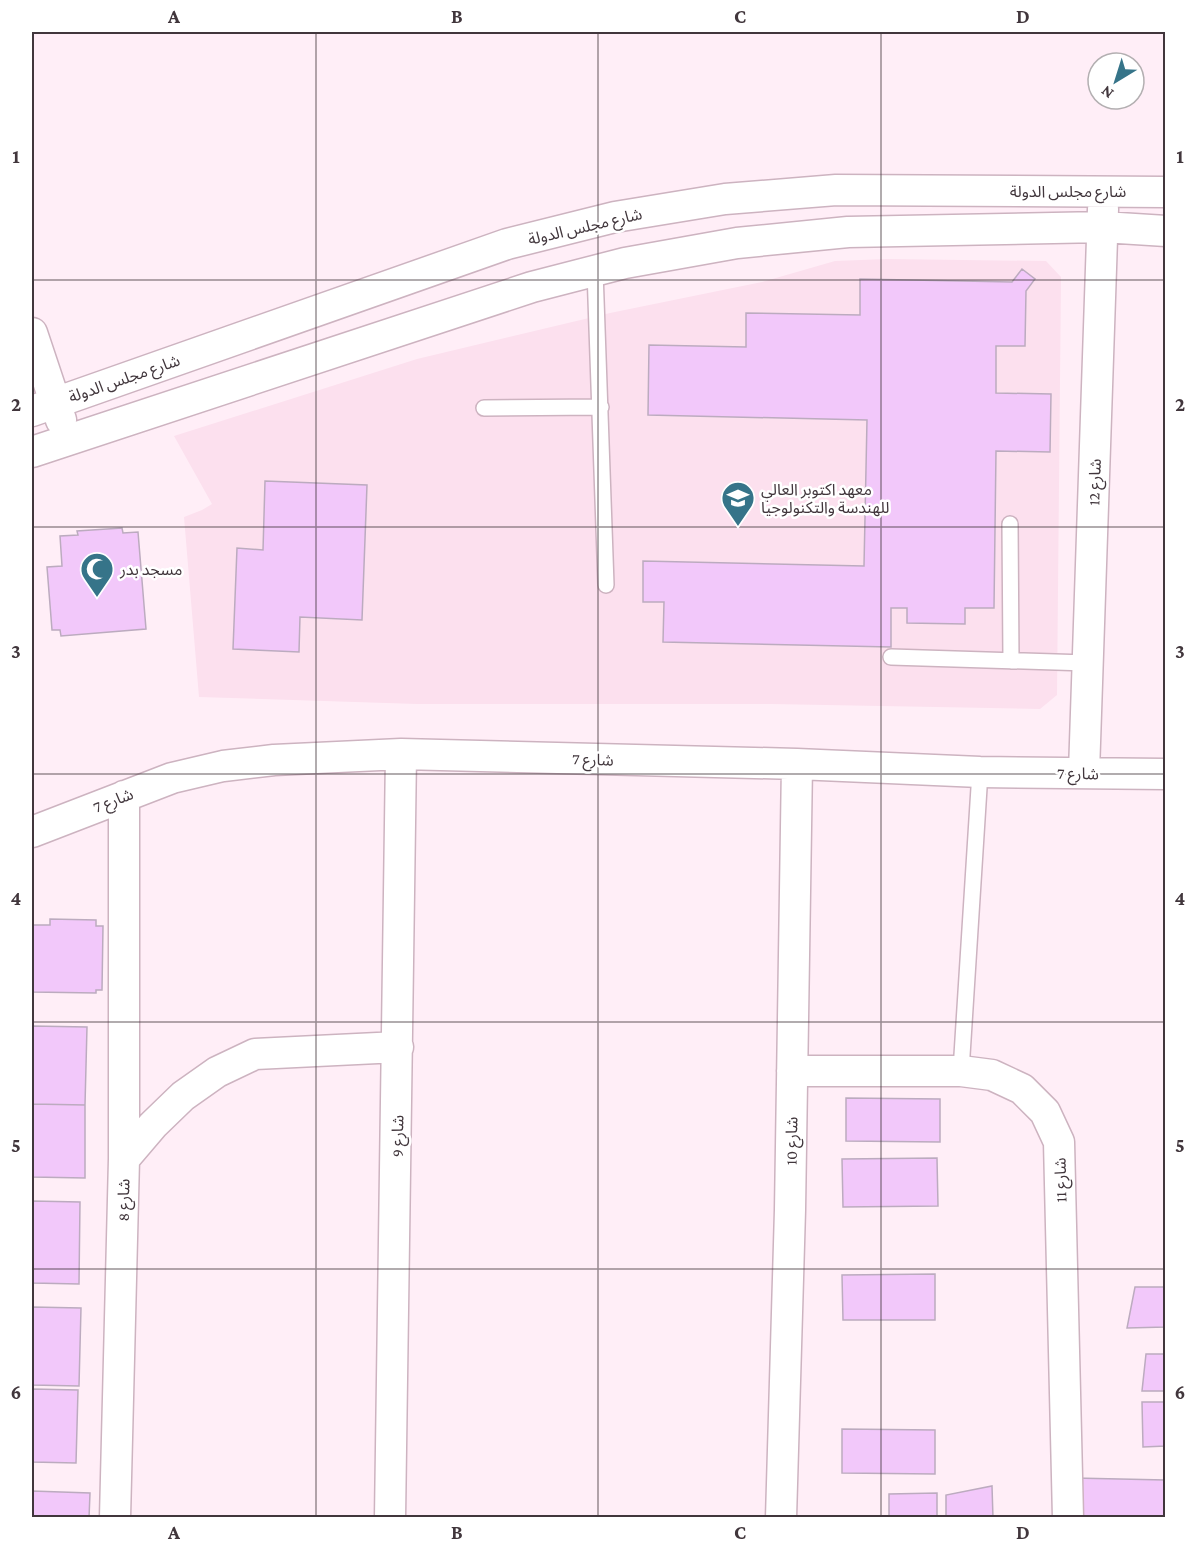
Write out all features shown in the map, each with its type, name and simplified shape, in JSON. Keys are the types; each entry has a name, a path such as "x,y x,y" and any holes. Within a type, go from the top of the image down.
{"street":[{"name":"شارع مجلس الدولة","path":"43,407 507,244 615,217 725,199 836,190 1166,192"},
{"name":"شارع 12","path":"1084,772 1104,191"},
{"path":"32,452 532,287 625,263 737,243 848,232 1103,227 1166,231"},
{"path":"32,333 43,407 69,440"},
{"name":"شارع 7","path":"32,832 172,778 223,766 274,760 401,754 797,764 980,772 1166,774"},
{"name":"شارع 9","path":"390,1518 401,754"},
{"name":"شارع 10","path":"781,1518 797,764"},
{"path":"124,796 124,1159"},
{"name":"شارع 8","path":"115,1518 124,1159 153,1125 183,1096 218,1072 255,1054 398,1047"},
{"name":"شارع 11","path":"792,1071 961,1071 992,1075 1022,1089 1045,1112 1059,1142 1068,1518"}],"lane":[{"path":"595,271 606,585"},
{"path":"484,408 601,407"},
{"path":"1010,524 1011,661"},
{"path":"891,657 1087,663"},
{"path":"961,1071 980,772"}],"shaded area":[{"name":"معهد اكتوبر العالي للهندسة والتكنولوجيا","path":"887,259 1046,261 1061,277 1057,695 1040,709 771,704 417,704 199,697 184,517 212,504 174,436 417,359 610,313 762,282 835,261"}],"building":[{"name":"معهد اكتوبر العالي للهندسة والتكنولوجيا","path":"1022,269 1035,279 1026,291 1025,346 996,346 996,393 1051,394 1050,452 996,451 994,608 965,608 965,624 907,623 907,608 891,608 891,647 663,642 664,602 643,602 643,561 864,566 867,420 648,415 649,345 746,347 746,313 860,315 860,279 1012,282"},
{"path":"265,481 367,485 362,620 300,617 299,652 233,649 237,548 263,550"},
{"name":"مسجد بدر","path":"122,528 123,533 138,532 146,629 61,636 60,630 52,630 47,567 62,566 60,536 78,535 77,531"},
{"path":"32,918 33,925 50,925 50,919 96,920 96,926 103,926 102,990 96,990 96,993 32,992"},
{"path":"32,1026 87,1027 85,1105 32,1104"},
{"path":"846,1098 940,1099 940,1142 846,1141"},
{"path":"32,1104 85,1105 85,1178 32,1177"},
{"path":"937,1158 938,1206 843,1207 842,1159"},
{"path":"32,1201 80,1202 79,1284 32,1283"},
{"path":"935,1274 935,1320 843,1320 842,1275"},
{"path":"1135,1287 1166,1287 1166,1327 1127,1328"},
{"path":"32,1307 81,1308 79,1386 32,1385"},
{"path":"1146,1354 1166,1354 1166,1391 1142,1391"},
{"path":"32,1389 78,1390 76,1463 32,1462"},
{"path":"1142,1402 1166,1402 1166,1446 1143,1447"},
{"path":"842,1429 935,1430 935,1474 842,1473"},
{"path":"1074,1478 1165,1480 1166,1518 1074,1518"},
{"path":"992,1486 993,1518 946,1518 946,1495"},
{"path":"32,1491 90,1493 89,1518 32,1518"},
{"path":"937,1493 937,1518 889,1518 889,1494"}],"place":[{"name":"معهد اكتوبر العالي للهندسة والتكنولوجيا","path":"738,527"},
{"name":"مسجد بدر","path":"97,598"}]}
